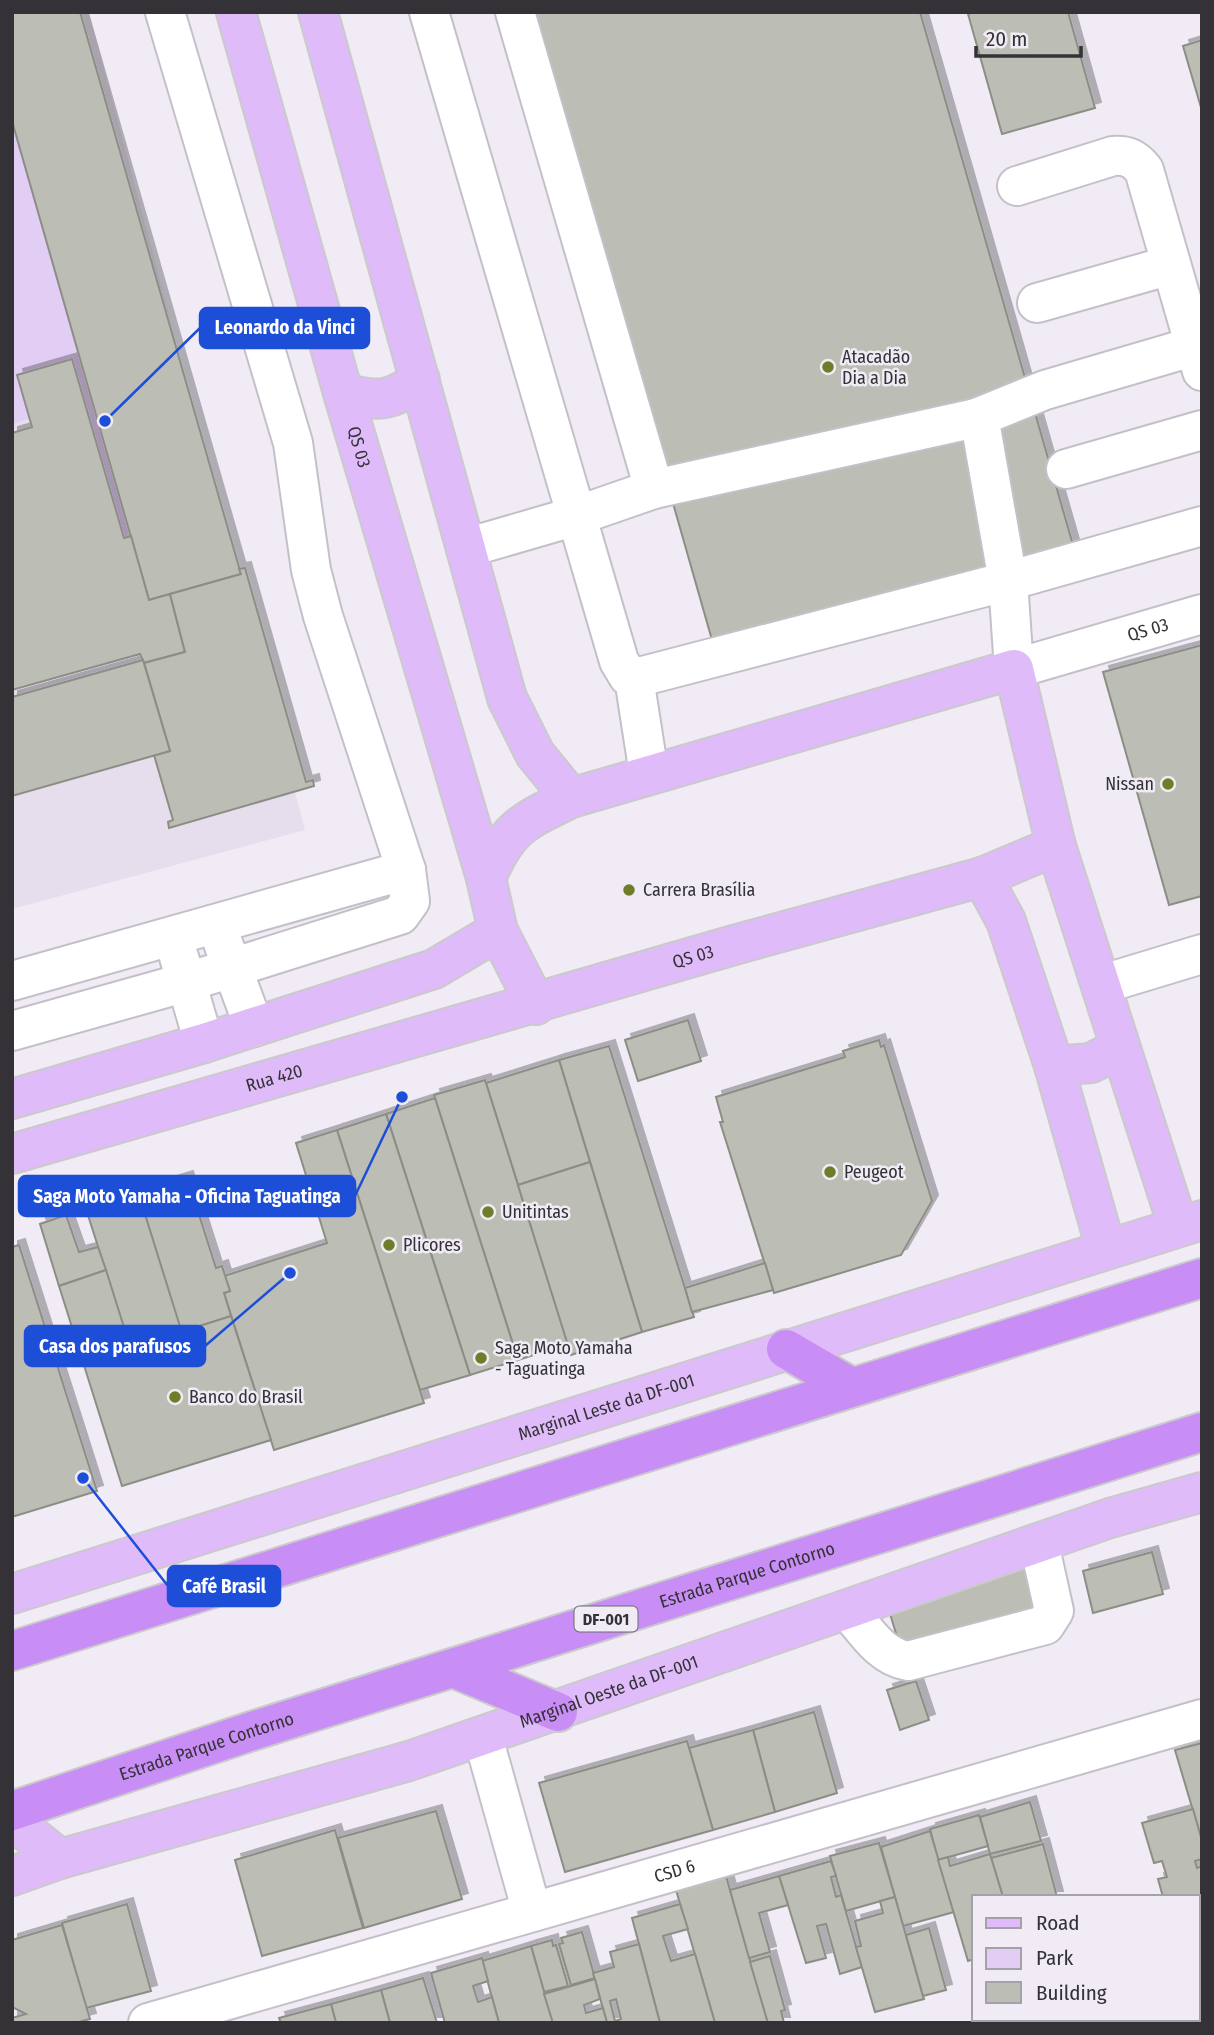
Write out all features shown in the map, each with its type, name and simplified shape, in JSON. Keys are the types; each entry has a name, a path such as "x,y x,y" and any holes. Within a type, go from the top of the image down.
{"highway":[{"path":"12,1651 1202,1278"},
{"path":"786,1349 851,1387"},
{"name":"Estrada Parque Contorno","path":"12,1811 453,1668 1202,1432"},
{"path":"453,1668 558,1712"}],"main road":[{"name":"QS 03","path":"236,12 486,878 498,931 536,1004 734,945 982,877 1056,846"},
{"path":"318,12 508,698 535,754 570,798"},
{"path":"344,393 374,401 397,396 420,380"},
{"name":"QS 03","path":"486,878 501,844 527,820 570,798 1014,668"},
{"path":"1014,668 1056,846 1103,984 1120,1048 1190,1223"},
{"path":"982,877 1006,921 1054,1066 1106,1249"},
{"path":"12,1099 204,1043 434,969 498,931"},
{"name":"Rua 420","path":"12,1154 536,1004"},
{"path":"1054,1066 1091,1063 1120,1048"},
{"name":"Marginal Leste da DF-001","path":"12,1594 1190,1223"},
{"name":"Marginal Oeste da DF-001","path":"12,1876 60,1859 409,1761 558,1712 1039,1543 1202,1492"},
{"path":"12,1820 60,1859"}],"street":[{"path":"12,1031 187,982 400,915 410,901 406,870 323,616 311,570 293,443 165,12"},
{"path":"429,12 624,673 634,678 1008,581 1202,526"},
{"path":"515,12 654,489"},
{"path":"466,548 576,516 654,489 976,418 1045,390 1198,359 1144,170 1127,156 1113,156 1017,186"},
{"path":"1037,303 1171,265"},
{"path":"976,418 982,433 1008,581 1014,668"},
{"path":"1066,469 1202,430"},
{"name":"QS 03","path":"1014,668 1202,614"},
{"path":"634,678 649,774"},
{"path":"12,981 406,870"},
{"path":"216,922 254,1027"},
{"path":"173,935 204,1043"},
{"path":"1103,984 1202,954"},
{"path":"848,1610 882,1650 895,1659 908,1661 1045,1625 1054,1611 1039,1543"},
{"name":"CSD 6","path":"148,2023 1202,1718"},
{"path":"483,1737 532,1912"}],"shaded area":[{"path":"12,12 89,12 305,830 12,909"}],"green space":[{"path":"12,72 160,584 155,655 48,413 12,424"}],"building":[{"path":"12,12 80,12 241,574 149,600 12,121"},
{"name":"Atacadão Dia a Dia","path":"533,12 920,12 1073,545 714,647"},
{"path":"1068,12 1095,108 1002,134 968,14"},
{"path":"1202,40 1202,111 1183,46"},
{"path":"72,359 124,538 131,536 149,600 170,594 185,652 144,663 140,654 12,690 12,433 32,427 17,375"},
{"path":"245,568 306,782 313,780 314,786 169,828 168,822 173,820 154,755 170,751 144,663 185,652 170,594 241,574 239,569"},
{"name":"Nissan","path":"1202,645 1202,896 1169,905 1103,672"},
{"path":"143,660 170,751 12,796 12,697"},
{"path":"688,1020 701,1061 638,1081 625,1040"},
{"name":"Peugeot","path":"879,1040 881,1047 884,1045 932,1201 901,1255 774,1293 720,1122 723,1122 716,1097 845,1057 843,1051"},
{"path":"609,1046 694,1317 642,1332 559,1060"},
{"path":"559,1060 590,1162 518,1185 486,1083"},
{"path":"485,1080 568,1344 518,1360 434,1095"},
{"path":"435,1098 518,1360 470,1375 386,1114"},
{"path":"386,1114 470,1375 420,1390 337,1130"},
{"path":"337,1130 424,1403 274,1450 224,1293 230,1291 224,1276 327,1243 296,1143"},
{"path":"590,1162 642,1332 571,1355 518,1185"},
{"path":"187,1177 216,1268 222,1266 230,1291 224,1293 231,1316 181,1332 138,1192"},
{"path":"138,1192 183,1336 132,1353 86,1209"},
{"path":"66,1215 79,1252 98,1247 106,1270 59,1286 40,1224"},
{"path":"19,1245 97,1491 12,1517 12,1247"},
{"path":"765,1263 773,1290 692,1312 685,1288"},
{"name":"Banco do Brasil","path":"106,1270 132,1353 183,1336 181,1332 231,1316 271,1440 122,1486 59,1286"},
{"path":"1152,1552 1163,1594 1093,1613 1083,1571"},
{"path":"1029,1563 1043,1614 902,1653 887,1604"},
{"path":"916,1681 929,1720 900,1730 887,1690"},
{"path":"814,1712 837,1793 775,1812 753,1730"},
{"path":"753,1730 775,1812 713,1830 689,1748"},
{"path":"687,1741 713,1830 565,1872 539,1783"},
{"path":"1202,1743 1202,1841 1175,1750"},
{"path":"1030,1802 1041,1841 990,1854 980,1817"},
{"path":"1193,1809 1202,1841 1202,1859 1195,1861 1197,1868 1202,1866 1202,1895 1162,1895 1158,1879 1167,1877 1162,1861 1154,1863 1142,1823"},
{"path":"436,1811 462,1899 364,1928 338,1838"},
{"path":"979,1815 988,1846 938,1860 930,1829"},
{"path":"335,1830 363,1928 262,1956 235,1860"},
{"path":"930,1831 954,1912 903,1926 881,1847"},
{"path":"879,1843 895,1897 846,1911 830,1856"},
{"path":"1043,1844 1056,1895 1002,1895 991,1858"},
{"path":"990,1854 1002,1895 972,1895 972,1960 968,1961 938,1860 948,1857 950,1866"},
{"path":"831,1861 836,1876 831,1877 836,1897 841,1895 862,1967 840,1974 826,1924 817,1926 826,1958 806,1963 779,1876"},
{"path":"726,1876 768,2023 715,2023 676,1890"},
{"path":"779,1876 788,1905 759,1913 770,1952 749,1958 730,1890"},
{"path":"895,1897 924,1999 875,2012 856,1947 861,1946 855,1921 883,1913 880,1901"},
{"path":"127,1904 151,1991 86,2008 62,1923"},
{"path":"680,1904 688,1929 663,1936 671,1961 695,1954 715,2023 660,2023 632,1918"},
{"path":"62,1925 90,2019 75,2023 12,2023 12,2018 26,2014 12,2007 12,1940"},
{"path":"929,1928 946,1990 923,1996 906,1935"},
{"path":"582,1932 595,1978 571,1985 559,1944 563,1943 561,1938"},
{"path":"552,1940 553,1946 556,1945 568,1986 544,1992 531,1946"},
{"path":"639,1944 660,2023 607,2023 593,1973 614,1967 610,1952","holes":["616,1999 621,2019 615,2021 610,2001"]},
{"path":"531,1946 553,2023 499,2023 482,1961"},
{"path":"770,1956 785,2010 781,2011 784,2023 768,2023 750,1962"},
{"path":"482,1958 488,1981 473,1986 478,2002 492,1997 499,2023 445,2023 431,1973"},
{"path":"423,1978 437,2023 390,2023 381,1990"},
{"path":"595,1979 600,1999 584,2005 586,2013 603,2008 607,2023 553,2023 544,1994"},
{"path":"381,1990 390,2023 336,2023 331,2004"},
{"path":"331,2004 336,2023 281,2023 279,2018"},
{"path":"1108,2021 1160,2021 1154,2023"}],"place":[{"name":"Atacadão Dia a Dia","path":"828,367"},
{"name":"Leonardo da Vinci","path":"105,421"},
{"name":"Nissan","path":"1168,784"},
{"name":"Carrera Brasília","path":"629,890"},
{"name":"Saga Moto Yamaha - Oficina Taguatinga","path":"402,1097"},
{"name":"Peugeot","path":"830,1172"},
{"name":"Unitintas","path":"488,1212"},
{"name":"Plicores","path":"389,1245"},
{"name":"Casa dos parafusos","path":"290,1273"},
{"name":"Saga Moto Yamaha - Taguatinga","path":"481,1358"},
{"name":"Banco do Brasil","path":"175,1397"},
{"name":"Café Brasil","path":"83,1478"}]}
